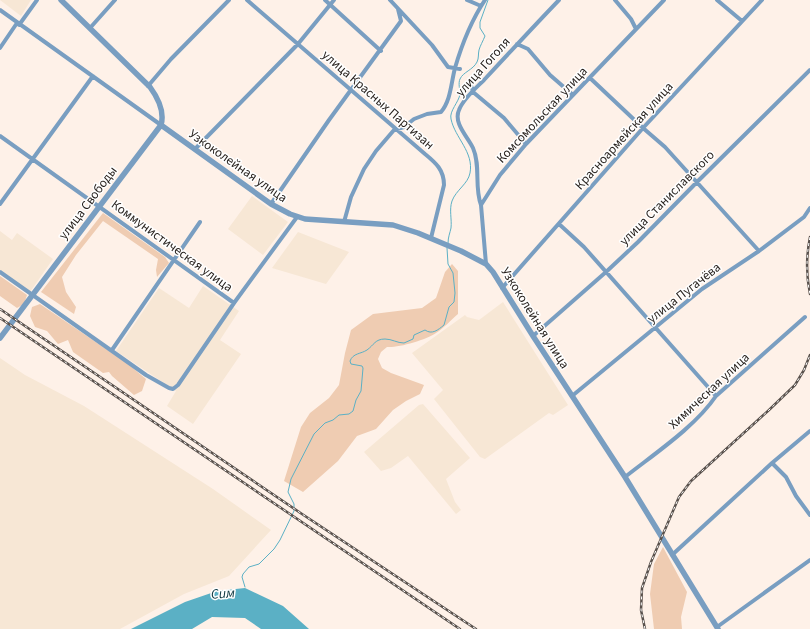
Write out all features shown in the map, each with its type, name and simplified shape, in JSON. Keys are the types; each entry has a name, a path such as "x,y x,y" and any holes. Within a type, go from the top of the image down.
{"street":[{"path":"0,48 37,0"},
{"path":"61,0 148,86 160,104 162,114 161,125"},
{"path":"90,28 115,0"},
{"path":"148,86 171,59 229,0"},
{"name":"улица Красных Партизан","path":"247,0 351,91 396,128 442,170 444,184 431,238"},
{"path":"325,0 381,51"},
{"path":"195,149 298,44 334,0"},
{"path":"390,0 432,44 448,67 457,68"},
{"path":"466,0 481,6"},
{"path":"344,222 351,197 364,169 376,151 396,128 404,127 414,119 427,114 441,112 446,106 471,22 485,0"},
{"name":"улица Гоголя","path":"482,205 478,196 477,166 473,149 462,130 457,117 458,110 559,0"},
{"path":"614,0 631,19 636,29"},
{"name":"Комсомольская улица","path":"482,205 500,175 526,144 664,0"},
{"path":"717,0 742,21"},
{"name":"Красноармейская улица","path":"502,288 643,128 762,0"},
{"path":"271,204 401,21 398,8"},
{"path":"0,10 161,125"},
{"path":"517,44 528,49 550,75 573,95"},
{"name":"улица Станиславского","path":"533,336 638,242 810,70"},
{"path":"0,204 93,76"},
{"path":"590,78 643,128 666,147 759,251"},
{"path":"470,82 473,92 504,118 526,144"},
{"name":"Узкоколейная улица","path":"161,125 271,204 297,217 393,225 444,243 486,264 493,272 625,477 717,628"},
{"name":"улица Свободы","path":"0,338 161,125"},
{"name":"Коммунистическая улица","path":"0,136 234,303"},
{"path":"482,205 486,264"},
{"name":"улица Пугачёва","path":"572,396 702,289 759,251 804,217 810,208"},
{"path":"0,272 151,378 168,388 174,389 234,303 297,217"},
{"path":"112,350 200,222"},
{"path":"559,224 584,247 716,396"},
{"name":"Химическая улица","path":"625,477 687,428 709,406 716,396 805,317"},
{"path":"672,555 772,463 810,431"},
{"path":"772,463 786,477 796,496 810,515"},
{"path":"717,628 810,560"}],"shaded area":[{"path":"0,0 31,0 21,16"},
{"path":"252,196 288,222 263,255 228,229"},
{"path":"103,213 165,257 169,263 157,277 156,270 158,259 103,221 76,255 62,277 66,292 76,307 74,314 41,292"},
{"path":"0,231 12,240 17,233 53,259 30,292 0,270"},
{"path":"298,232 349,252 326,284 272,268"},
{"path":"452,264 458,271 458,314 442,329 431,336 405,345 387,347 381,352 378,359 382,368 391,373 424,385 420,394 393,410 376,429 357,436 338,461 303,492 284,481 301,427 310,413 329,398 339,385 351,330 373,314 422,308 436,298 445,272"},
{"path":"0,276 27,295 24,304 17,308 0,296"},
{"path":"203,286 239,311 220,340 241,354 193,424 167,406 176,391 116,351 159,288 189,308"},
{"path":"503,302 568,405 553,415 549,413 485,459 480,457 434,399 443,390 412,353 465,315 467,317 479,320"},
{"path":"40,304 128,364 146,379 142,391 134,395 109,372 103,373 73,352 68,340 58,344 47,331 35,327 30,316 32,307"},
{"path":"0,358 25,375 84,406 213,489 271,530 229,576 184,594 120,629 0,629"},
{"path":"423,404 470,458 446,479 455,502 461,510 456,514 408,456 391,468 381,471 364,452 419,405"},
{"path":"663,547 687,592 681,617 682,629 654,629 650,594 654,564"}],"water":[{"name":"Сим","path":"245,588 283,606 309,629 261,629 245,618 212,617 192,629 131,629 185,602 217,591"}],"waterway":[{"path":"448,243 451,228 452,201 469,177 470,173 469,158 453,126 451,116 460,94 460,79 475,65 478,60 479,48 485,36 480,28 480,22 488,0"},
{"path":"245,587 242,577 243,574 249,567 259,564 274,549 294,511 294,504 288,492 291,479 314,434 325,423 333,420 339,415 349,414 353,411 356,400 361,391 363,368 362,366 351,364 351,358 367,350 379,340 388,339 404,343 413,339 414,335 425,330 433,332 444,325 449,307 454,302 455,293 453,273 448,264 447,248"}],"railway":[{"path":"810,237 807,266 810,294"},
{"path":"0,309 302,514 476,629"},
{"path":"0,318 460,629"},
{"path":"645,629 641,610 642,588 651,562 679,497 691,481 795,385 804,370 810,355"}]}
